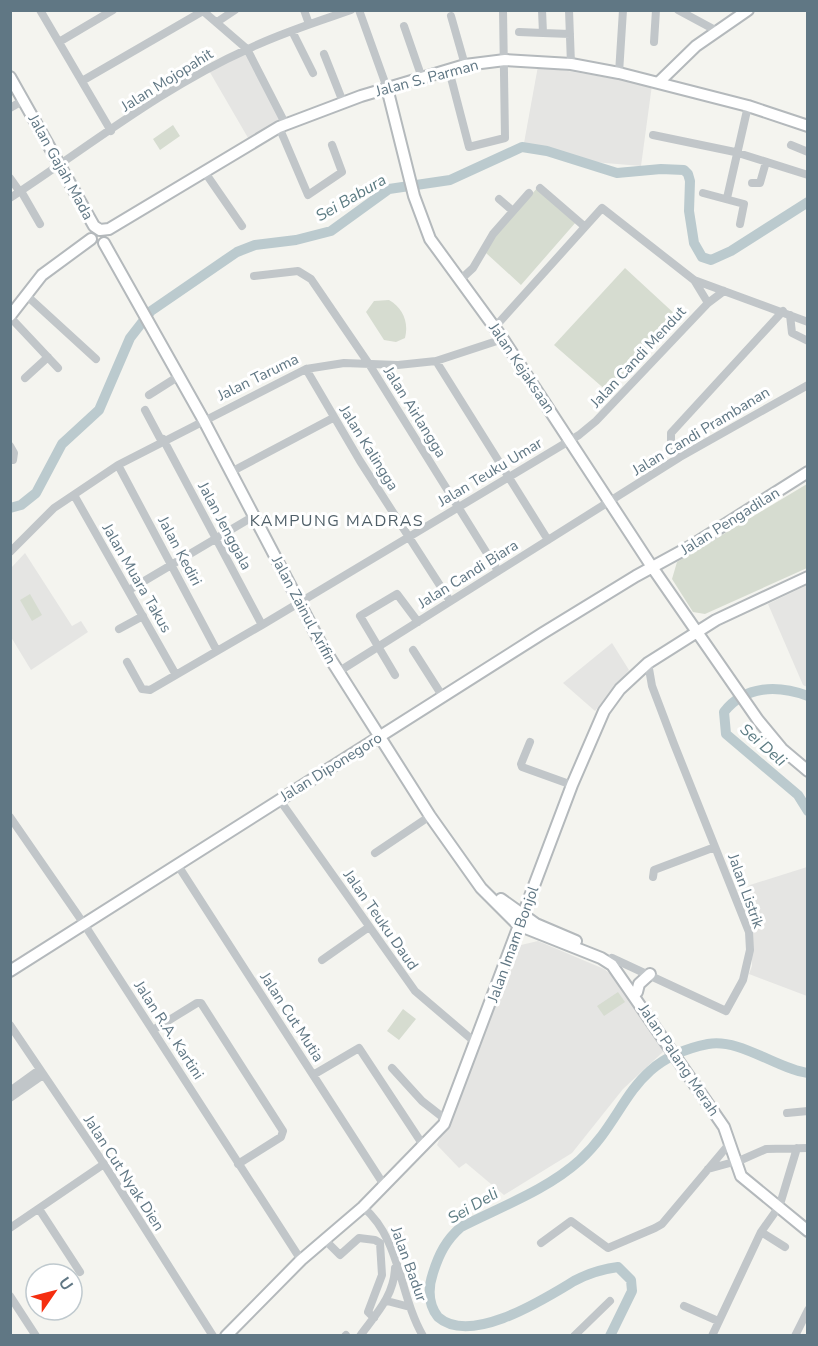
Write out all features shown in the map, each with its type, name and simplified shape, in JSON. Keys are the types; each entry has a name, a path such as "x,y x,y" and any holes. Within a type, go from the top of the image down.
{"main road":[{"path":"658,83 696,46 748,10"},
{"name":"Jalan S. Parman","path":"109,229 282,126 387,87 465,65 505,60 571,64 658,83 807,126"},
{"name":"Jalan Gajah Mada","path":"10,77 94,226"},
{"name":"Jalan Kejaksaan","path":"387,87 414,196 426,233 495,327 652,567 758,720 782,749 807,771"},
{"path":"10,316 47,270 92,239 94,226 100,230 109,229 104,243 92,239"},
{"name":"Jalan Zainul Arifin","path":"104,243 203,419 327,654 441,825 482,878 520,920"},
{"name":"Jalan Pengadilan","path":"652,567 691,546 807,472"},
{"name":"Jalan Diponegoro","path":"10,971 279,799 652,567"},
{"name":"Jalan Imam Bonjol","path":"226,1335 301,1260 363,1207 444,1124 572,785 606,708 620,689 648,663 698,632 736,610 807,577"},
{"name":"Jalan Zainul Arifin","path":"383,735 430,816 441,825"},
{"name":"Jalan Palang Merah","path":"520,920 536,934 601,958 612,965 664,1034"},
{"name":"Jalan Palang Merah","path":"520,920 612,958 637,992 724,1127 738,1161 751,1178 807,1231"},
{"path":"512,948 519,940 536,934"},
{"path":"637,992 639,984 650,974"},
{"name":"Jalan Palang Merah","path":"692,1076 731,1128 738,1161"},
{"name":"Jalan Palang Merah","path":"780,1204 807,1224"}],"street":[{"path":"40,10 111,131"},
{"path":"59,42 113,10"},
{"path":"82,81 203,10 248,49 282,126 308,195 342,172 332,145"},
{"path":"217,22 235,10"},
{"path":"304,10 309,24"},
{"name":"Jalan Mojopahit","path":"10,198 179,86 248,49 351,10"},
{"path":"359,10 387,87"},
{"path":"449,70 470,148 506,137 502,10"},
{"path":"542,10 543,33"},
{"path":"569,10 571,64"},
{"path":"619,73 623,10"},
{"path":"654,42 656,10"},
{"path":"678,10 717,31"},
{"path":"451,16 465,65"},
{"path":"404,26 422,78"},
{"path":"292,31 313,73"},
{"path":"519,32 570,34"},
{"path":"324,54 343,102"},
{"path":"10,108 24,100"},
{"path":"727,198 735,152 747,110"},
{"path":"653,135 735,152 807,175"},
{"path":"791,145 807,152"},
{"path":"752,183 760,183 766,162"},
{"path":"204,171 242,226"},
{"path":"10,178 40,224"},
{"path":"540,188 584,226"},
{"path":"460,280 478,262 493,234 529,193"},
{"path":"703,193 727,198 744,205 740,224"},
{"path":"499,199 513,211"},
{"path":"495,327 599,209 606,208 660,256 694,280 807,322"},
{"name":"Jalan Airlangga","path":"254,276 284,270 303,272 310,279 369,364 498,571"},
{"path":"694,280 708,303"},
{"name":"Jalan Candi Mendut","path":"571,440 596,421 708,303 724,291"},
{"path":"26,295 96,359"},
{"path":"787,313 792,333 807,341"},
{"path":"680,457 671,440 671,433 787,313"},
{"path":"10,316 58,368"},
{"name":"Jalan Taruma","path":"10,552 54,508 118,465 203,419 306,369 344,363 398,365 436,361 503,339"},
{"path":"25,378 48,357"},
{"path":"436,361 548,540"},
{"name":"Jalan Kalingga","path":"306,369 333,418 450,601"},
{"path":"149,395 179,376"},
{"name":"Jalan Candi Prambanan","path":"609,502 680,457 807,385"},
{"name":"Jalan Jenggala","path":"145,410 218,538 262,626"},
{"path":"231,471 333,418"},
{"name":"Jalan Teuku Umar","path":"126,662 142,689 150,690 262,626 409,538 508,475 571,440"},
{"path":"10,446 14,454 12,460"},
{"name":"Jalan Kediri","path":"118,465 217,651"},
{"name":"Jalan Muara Takus","path":"74,495 176,675"},
{"name":"Jalan Candi Biara","path":"340,671 609,502"},
{"path":"129,590 254,516"},
{"path":"395,675 361,615 397,594 418,622"},
{"path":"119,629 143,616"},
{"path":"412,650 443,697"},
{"name":"Jalan Listrik","path":"612,958 726,1011 743,980 750,950 749,932 652,686 648,663"},
{"path":"530,742 521,764 522,768 572,785"},
{"name":"Jalan Teuku Daud","path":"279,799 415,991 476,1043"},
{"path":"375,853 430,816"},
{"name":"Jalan R.A. Kartini","path":"10,817 84,924 301,1260"},
{"path":"653,877 654,870 715,847"},
{"name":"Jalan Cut Mutia","path":"177,864 384,1185"},
{"path":"322,960 369,927"},
{"path":"153,1030 197,1003 201,1003 283,1131 281,1137 238,1164"},
{"name":"Jalan Cut Nyak Dien","path":"10,1025 104,1164 213,1335"},
{"path":"314,1075 359,1047 423,1145"},
{"path":"392,1068 422,1101 445,1119"},
{"path":"10,1091 41,1072"},
{"path":"10,1098 41,1072"},
{"path":"787,1113 807,1111"},
{"path":"541,1244 571,1221 606,1248 638,1237 662,1224 730,1143"},
{"path":"712,1335 761,1232 780,1204 797,1148"},
{"path":"708,1169 738,1161 766,1149 807,1148"},
{"path":"10,1228 104,1164"},
{"name":"Jalan Badur","path":"363,1207 378,1223 423,1335"},
{"path":"39,1209 73,1262"},
{"path":"761,1232 785,1246"},
{"path":"324,1239 340,1255 359,1238 380,1243 382,1275 368,1312 374,1318"},
{"path":"360,1335 387,1301 393,1285 395,1261"},
{"path":"10,1296 36,1335"},
{"path":"387,1301 410,1307"},
{"path":"574,1335 610,1301"},
{"path":"684,1306 718,1321"},
{"path":"795,1335 804,1323 807,1310"}],"shaded area":[{"path":"248,49 286,125 251,143 208,69"},
{"path":"538,66 652,85 641,166 593,162 524,143"},
{"path":"173,125 180,136 160,150 153,139"},
{"path":"538,187 576,222 521,285 486,253 490,242"},
{"path":"625,268 677,316 608,392 554,345"},
{"path":"389,300 401,311 406,326 405,338 396,342 384,340 366,312 374,301"},
{"path":"807,484 807,568 705,614 693,612 672,579 677,562"},
{"path":"25,553 72,626 81,621 88,632 31,670 11,637 11,568"},
{"path":"807,585 807,687 803,685 768,604"},
{"path":"30,594 42,615 32,621 20,600"},
{"path":"612,643 629,670 595,711 563,683"},
{"path":"807,867 807,996 749,974 752,966 750,932 738,894 750,885"},
{"path":"538,941 604,969 613,976 664,1051 623,1089 572,1153 504,1195 466,1163 459,1168 437,1145 521,945"},
{"path":"618,992 625,1002 604,1016 597,1006"},
{"path":"403,1009 416,1019 399,1040 387,1031"}],"waterway":[{"name":"Sei Babura","path":"10,508 21,505 36,493 62,444 99,410 130,338 151,311 237,252 255,245 296,240 331,231 389,189 450,180 522,147 547,151 617,173 661,169 684,170 690,181 689,211 694,243 702,257 711,260 731,251 808,202"},
{"name":"Sei Deli","path":"808,696 774,689 752,692 732,703 724,712 726,734 798,795 808,811"},
{"name":"Sei Deli","path":"610,1336 632,1291 631,1280 618,1267 579,1278 526,1308 488,1323 469,1326 452,1325 438,1317 432,1307 430,1284 447,1242 461,1227 523,1197 567,1171 596,1143 645,1076 661,1063 681,1052 708,1044 733,1045 784,1066 808,1073"}],"district":[{"name":"KAMPUNG MADRAS","path":"337,521"}]}
